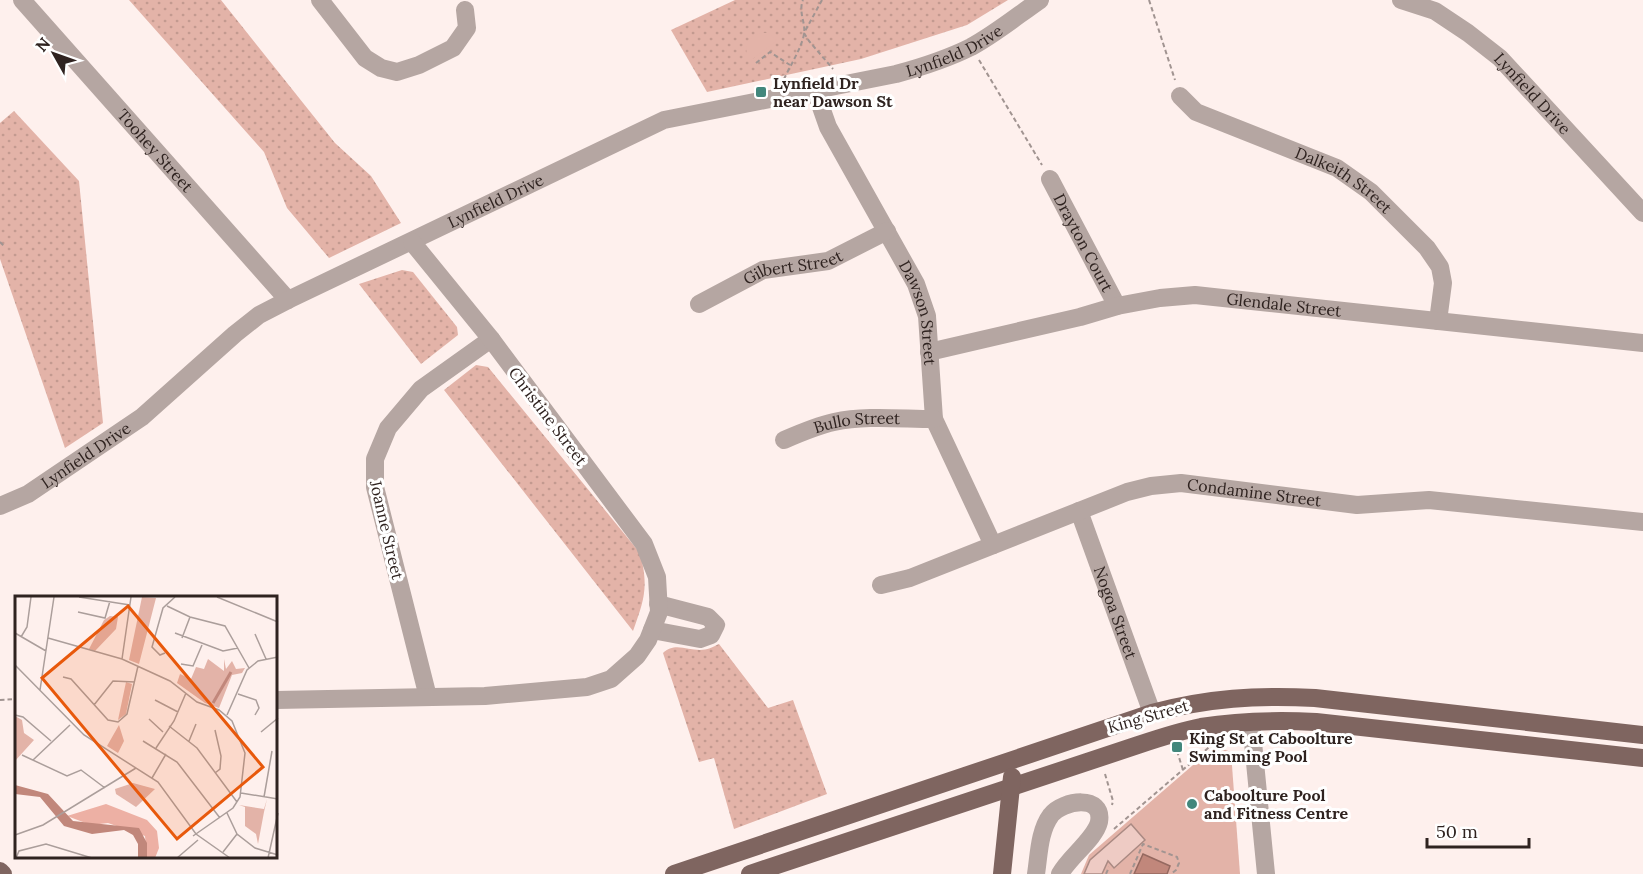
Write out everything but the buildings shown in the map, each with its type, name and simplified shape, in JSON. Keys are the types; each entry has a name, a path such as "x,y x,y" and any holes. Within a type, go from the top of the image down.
{"main road":[{"name":"King Street","path":"674,874 1152,713 1202,701 1267,696 1315,698 1643,735"},
{"path":"1424,734 1426,711"},
{"name":"King Street","path":"750,874 1011,787 1199,728 1278,720 1316,722 1643,758"},
{"path":"1002,874 1013,759"}],"street":[{"name":"Toohey Street","path":"22,0 288,300"},
{"path":"320,0 365,58 381,68 397,72 419,65 453,48 467,28 465,10"},
{"name":"Lynfield Drive","path":"0,506 28,494 142,417 235,334 259,315 288,300 664,120 913,70 971,47 1040,0"},
{"name":"Lynfield Drive","path":"1401,0 1435,11 1500,58 1643,213"},
{"name":"Dawson Street","path":"815,90 828,127 916,284 923,301 927,316 934,419 993,545"},
{"name":"Dalkeith Street","path":"1180,96 1196,112 1337,168 1371,192 1427,248 1440,267 1443,283 1438,321"},
{"name":"Drayton Court","path":"1050,179 1117,306"},
{"name":"Gilbert Street","path":"699,304 763,270 828,261 887,231"},
{"name":"Christine Street","path":"278,699 485,696 587,687 611,679 637,656 648,640 659,612 657,577 644,544 491,339 411,242"},
{"name":"Glendale Street","path":"928,352 1080,317 1117,306 1160,297 1195,295 1643,343"},
{"name":"Joanne Street","path":"428,697 375,487 375,459 388,428 420,388 491,339"},
{"name":"Bullo Street","path":"784,440 813,428 854,419 934,419"},
{"name":"Condamine Street","path":"881,585 910,578 1127,492 1151,486 1181,483 1357,505 1429,500 1643,522"},
{"name":"Nogoa Street","path":"1079,511 1152,713"},
{"path":"652,630 700,639 711,635 716,625 708,617 658,604"},
{"path":"1251,722 1266,874"},
{"path":"1036,874 1043,833 1050,816 1066,803 1091,804 1099,816 1095,831 1065,864 1060,874"}],"path":[{"path":"803,0 801,17 804,33 833,68 841,85"},
{"path":"783,82 804,33 822,0"},
{"path":"1149,0 1180,96"},
{"path":"971,47 1050,179"},
{"path":"756,63 770,52 790,65"},
{"path":"0,242 4,246"},
{"path":"0,700 15,699"},
{"path":"1114,829 1214,743"},
{"path":"1177,751 1183,770"},
{"path":"1130,874 1143,844 1177,857 1179,863 1171,874"},
{"path":"1106,874 1109,867"}],"shaded area":[{"path":"129,0 221,0 335,143 371,176 401,223 329,258 287,208 264,152"},
{"path":"735,0 1008,0 967,25 861,59 707,92 671,30"},
{"path":"762,33 768,33 777,40 750,61 746,52 747,43"},
{"path":"14,111 79,181 103,423 65,448 0,259 0,123"},
{"path":"402,270 413,272 457,327 458,335 421,364 359,284"},
{"path":"476,365 488,367 640,553 645,584 640,611 633,631 444,390"},
{"path":"719,644 768,708 793,700 827,794 734,829 714,758 699,762 663,653 672,648 703,650"},
{"name":"Caboolture Pool and Fitness Centre","path":"1215,746 1231,752 1240,874 1081,874 1089,855"},
{"path":"1143,854 1170,866 1167,874 1134,874"}],"place":[{"name":"Lynfield Dr near Dawson St","path":"761,92"},
{"name":"King St at Caboolture Swimming Pool","path":"1177,747"},
{"name":"Caboolture Pool and Fitness Centre","path":"1192,804"}]}
